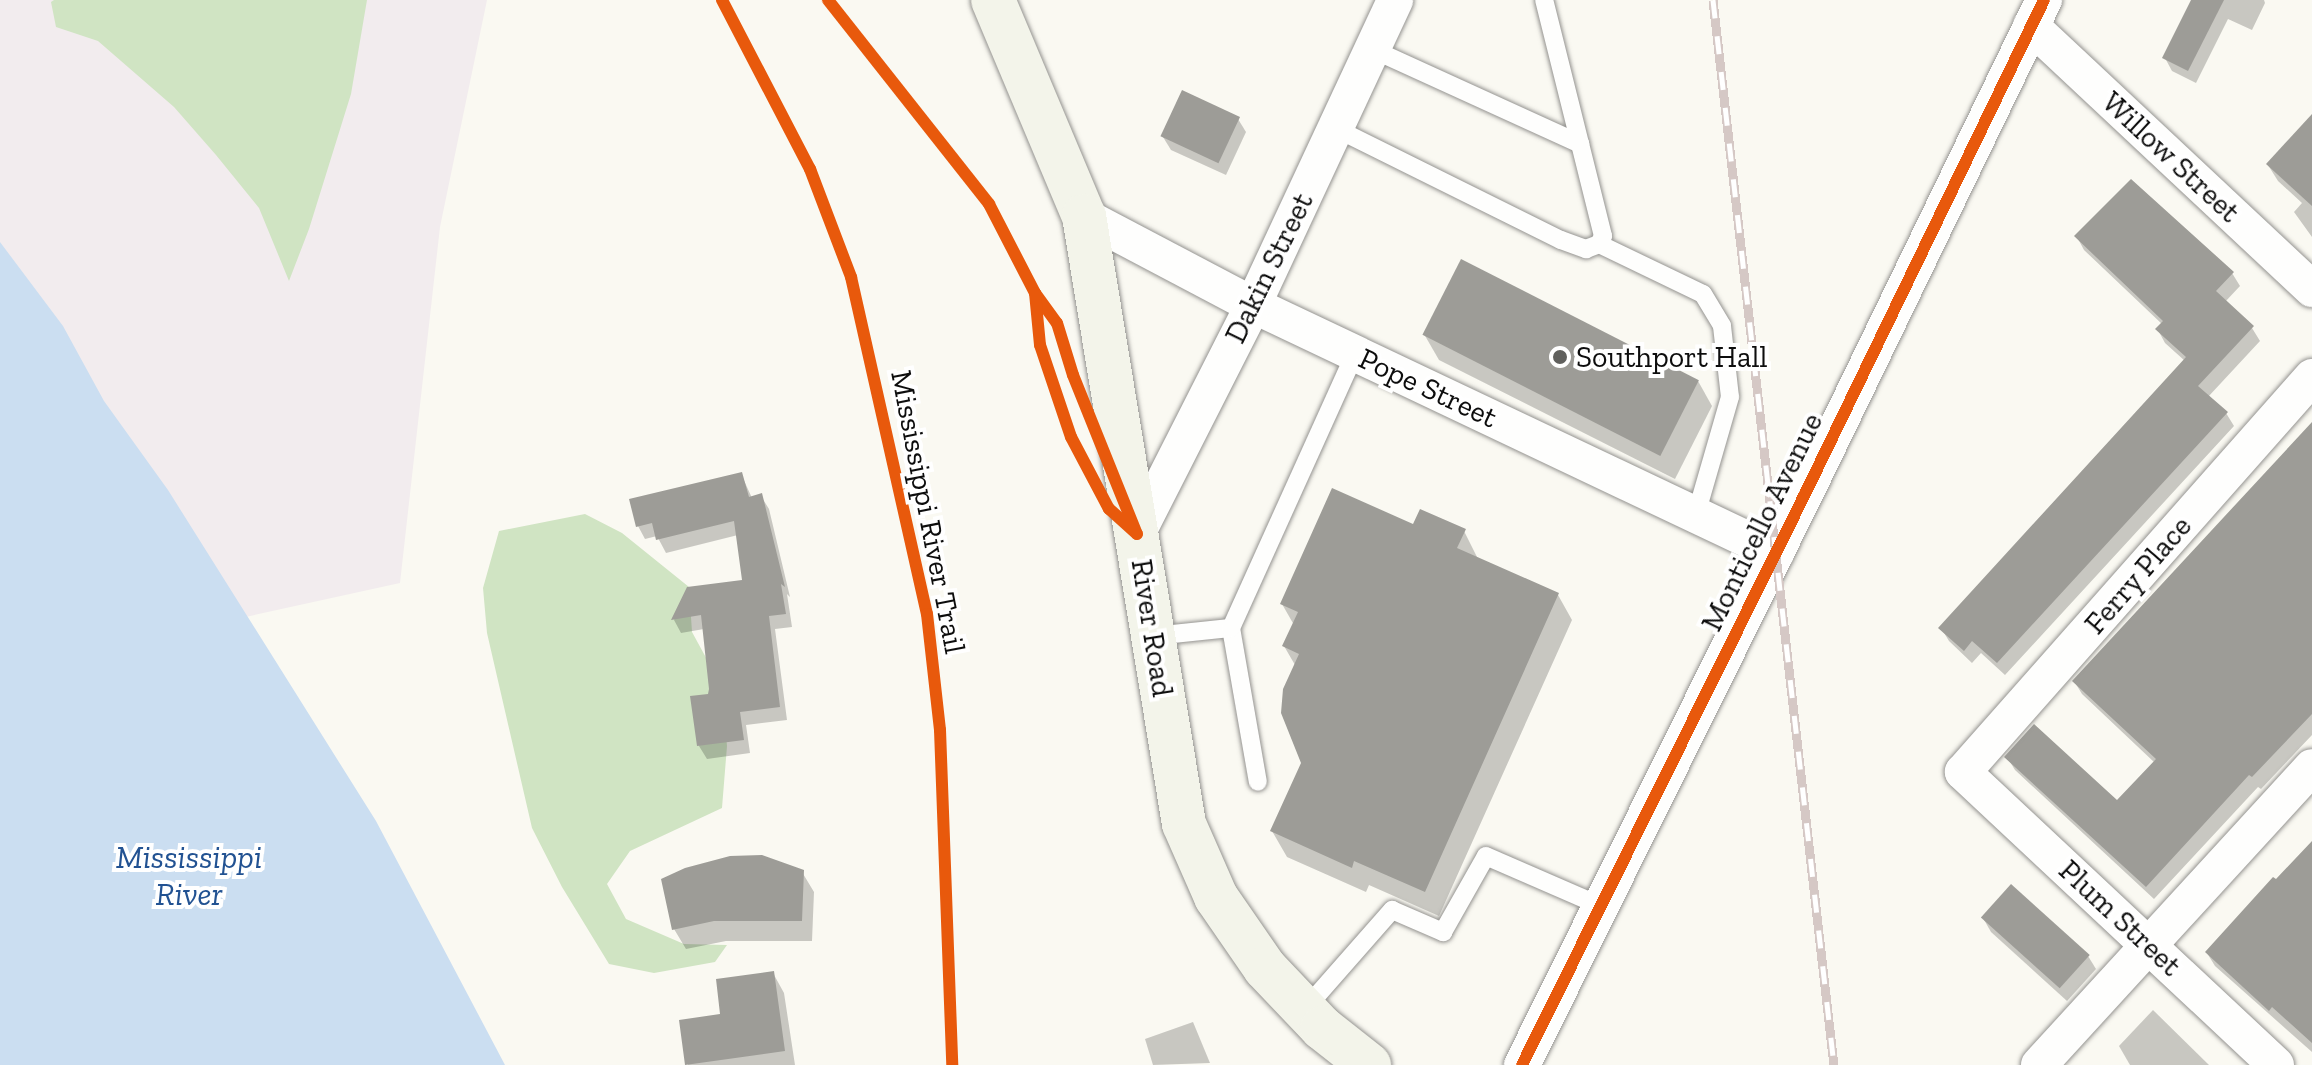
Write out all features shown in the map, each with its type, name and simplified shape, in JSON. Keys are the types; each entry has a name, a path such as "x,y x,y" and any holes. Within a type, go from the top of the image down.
{"main road":[{"name":"River Road","path":"993,0 1084,216 1184,824 1216,897 1265,968 1305,1009 1369,1065"}],"street":[{"name":"Dakin Street","path":"1137,534 1253,305 1395,0"},
{"name":"Willow Street","path":"2037,13 2312,289"},
{"name":"Monticello Avenue","path":"1522,1065 1776,553 2037,13"},
{"name":"Pope Street","path":"1084,216 1253,305 1776,553"},
{"name":"Ferry Place","path":"1963,772 2312,377"},
{"path":"2039,1065 2312,767"},
{"name":"Plum Street","path":"1963,772 2276,1065"}],"lane":[{"path":"1335,128 1561,240 1586,249 1599,244 1603,236 1544,0"},
{"path":"1372,49 1580,144"},
{"path":"1599,244 1703,294 1722,326 1730,397 1696,515"},
{"path":"1258,782 1231,628 1355,354"},
{"path":"1153,636 1231,628"},
{"path":"1305,1009 1392,910 1443,932 1486,856 1601,906"}],"shaded area":[{"path":"0,0 487,0 440,227 400,583 177,632 0,309"}],"green space":[{"path":"367,0 351,94 309,229 289,281 259,208 216,155 174,107 98,41 56,27 51,2"},
{"path":"585,514 622,533 689,587 692,632 722,687 727,746 722,808 630,851 607,884 626,919 684,944 727,945 715,962 654,973 609,964 562,887 532,828 487,633 483,588 499,531"}],"water":[{"name":"Mississippi River","path":"0,242 63,326 104,401 168,490 376,821 505,1065 0,1065"}],"building":[{"path":"2191,0 2224,0 2188,71 2162,58"},
{"path":"1182,90 1240,117 1218,163 1160,136"},
{"path":"2312,114 2312,206 2266,164"},
{"path":"2131,179 2234,272 2216,291 2254,326 2198,386 2228,412 1997,663 1972,641 1964,651 1938,628 2186,357 2155,329 2163,321 2074,236"},
{"name":"Southport Hall","path":"1461,259 1699,380 1660,456 1422,335"},
{"path":"2312,422 2312,714 2252,777 2249,775 2146,887 2004,757 2034,724 2117,800 2156,759 2072,681"},
{"path":"742,472 749,497 762,493 785,587 781,584 786,614 769,616 780,707 740,712 744,740 697,746 690,696 708,694 709,689 701,615 671,620 687,587 742,580 734,521 656,540 652,523 636,527 629,499"},
{"path":"1332,488 1413,524 1420,509 1466,529 1457,548 1559,593 1425,892 1354,861 1352,868 1270,831 1301,763 1281,713 1283,689 1299,654 1282,646 1298,612 1280,604"},
{"path":"2312,841 2312,1043 2272,1007 2269,1011 2205,952 2273,877 2276,879"},
{"path":"762,855 804,870 802,921 714,921 672,930 661,879 685,868 730,856"},
{"path":"2011,884 2090,955 2060,988 1981,917"},
{"path":"774,971 785,1051 685,1065 679,1020 720,1014 716,979"}],"railway":[{"path":"1713,0 1834,1065"}],"cycle path":[{"name":"Mississippi River Trail","path":"722,0 810,169 851,277 927,614 940,730 952,1065"},
{"path":"828,0 989,204 1035,293 1057,323 1073,375 1137,534 1109,509 1071,437 1040,345 1035,293"},
{"path":"1522,1065 1804,496 2044,0"}],"place":[{"name":"Southport Hall","path":"1560,357"}]}
